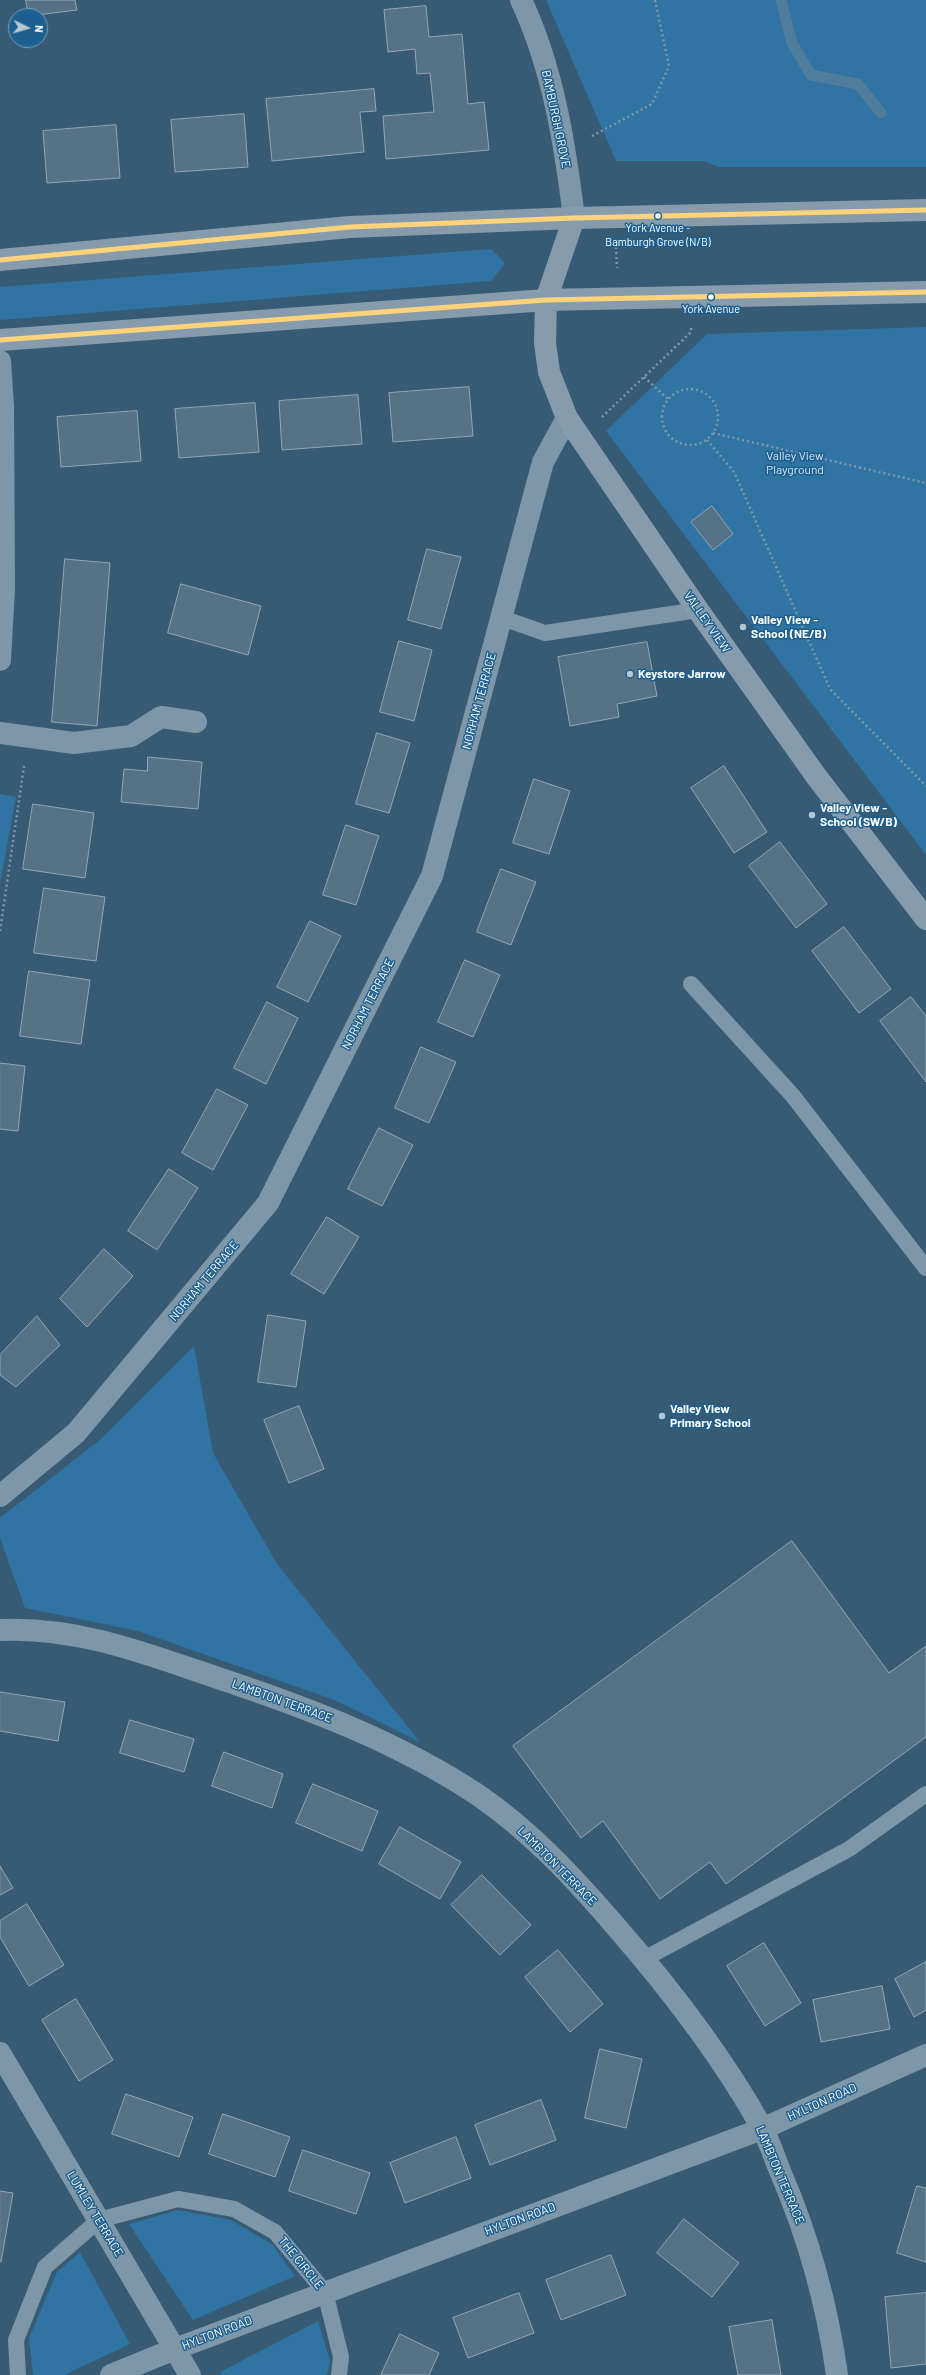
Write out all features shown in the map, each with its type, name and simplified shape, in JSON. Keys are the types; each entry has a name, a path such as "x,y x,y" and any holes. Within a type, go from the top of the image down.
{"main road":[{"path":"0,260 350,227 574,218 926,210"},
{"path":"546,300 574,218"},
{"path":"0,340 546,300 926,292"},
{"name":"VALLEY VIEW","path":"546,300 545,343 549,372 567,418 698,610 816,776 926,919"}],"street":[{"name":"BAMBURGH GROVE","path":"521,0 550,82 565,150 574,218"},
{"path":"0,361 4,589 0,660"},
{"name":"NORHAM TERRACE","path":"0,1496 76,1433 268,1204 432,876 543,462 567,418"},
{"path":"0,733 74,743 131,736 161,718 196,722"},
{"name":"LAMBTON TERRACE","path":"0,1630 32,1628 81,1636 129,1648 279,1698 331,1718 386,1743 478,1796 526,1832 563,1867 644,1959 698,2026 762,2129 794,2203 822,2291 837,2375"},
{"name":"LUMLEY TERRACE","path":"0,2053 190,2375"},
{"name":"HYLTON ROAD","path":"111,2375 325,2292 762,2129 926,2055"}],"lane":[{"path":"502,618 544,633 698,610"},
{"path":"691,984 793,1096 926,1268"},
{"path":"644,1959 849,1849 926,1794"},
{"name":"THE CIRCLE","path":"18,2375 16,2340 45,2267 99,2220 178,2199 234,2210 276,2232 325,2292 341,2357 339,2375"}],"path":[{"path":"565,150 652,104 668,66 655,0"},
{"path":"614,217 619,298"},
{"path":"580,438 690,333 699,296"},
{"path":"644,377 668,399"},
{"path":"685,389 704,392 716,406 718,415 717,425 707,440 690,445 673,439 667,433 662,416 668,399 685,389"},
{"path":"713,433 926,482"},
{"path":"707,440 734,472 830,689 926,786"},
{"path":"0,931 28,737"}],"green space":[{"path":"546,0 926,0 926,167 719,167 704,161 616,161"},
{"path":"491,249 505,263 491,281 0,320 0,287"},
{"name":"Valley View Playground","path":"926,327 926,855 606,431 707,334"},
{"path":"0,794 16,797 0,884"},
{"path":"194,1346 213,1453 277,1564 420,1742 337,1701 138,1631 25,1608 0,1538 0,1518 101,1439"},
{"path":"178,2210 231,2220 273,2245 295,2276 193,2320 129,2224"},
{"path":"80,2252 130,2344 64,2375 33,2375 29,2338 57,2272"},
{"path":"318,2321 330,2361 327,2375 222,2375 220,2372"}],"building":[{"path":"26,0 75,0 77,10 48,14 48,8 28,8"},
{"path":"426,6 429,37 462,34 468,104 484,102 489,150 386,159 383,116 434,112 430,73 417,74 415,49 388,52 384,10"},
{"path":"374,89 376,111 360,112 364,152 272,161 266,99"},
{"path":"244,114 248,167 175,172 171,120"},
{"path":"116,125 120,178 47,183 43,131"},
{"path":"469,387 473,436 393,442 389,393"},
{"path":"358,395 362,444 282,450 279,401"},
{"path":"255,403 259,452 179,458 175,409"},
{"path":"137,411 141,461 61,467 57,417"},
{"path":"712,506 733,534 713,550 691,522"},
{"path":"427,549 461,557 441,629 408,620"},
{"path":"65,559 110,563 97,726 52,722"},
{"path":"181,584 261,606 248,655 168,633"},
{"path":"399,641 432,650 414,721 380,712"},
{"path":"647,642 657,696 617,704 619,717 570,726 558,657"},
{"path":"377,733 410,743 389,813 356,804"},
{"path":"148,757 202,762 198,809 121,802 124,769 147,771"},
{"path":"724,766 767,832 734,853 691,788"},
{"path":"534,779 570,791 549,854 513,843"},
{"path":"33,804 94,813 85,878 23,869"},
{"path":"346,825 379,836 356,905 323,895"},
{"path":"780,842 827,904 796,928 749,866"},
{"path":"501,869 536,882 511,945 477,932"},
{"path":"44,888 105,897 96,961 34,953"},
{"path":"310,921 341,936 308,1002 277,987"},
{"path":"844,927 891,989 859,1013 812,951"},
{"path":"465,960 500,975 473,1037 438,1022"},
{"path":"29,971 90,980 81,1044 20,1036"},
{"path":"911,997 926,1016 926,1082 880,1021"},
{"path":"267,1002 298,1018 266,1084 234,1068"},
{"path":"421,1047 456,1062 429,1123 395,1108"},
{"path":"0,1063 25,1066 18,1131 0,1129"},
{"path":"217,1089 248,1105 213,1170 182,1153"},
{"path":"379,1128 413,1145 382,1206 348,1189"},
{"path":"169,1169 198,1188 157,1250 128,1231"},
{"path":"327,1217 359,1237 324,1294 291,1274"},
{"path":"104,1249 133,1276 87,1327 60,1299"},
{"path":"268,1315 306,1321 296,1387 258,1382"},
{"path":"37,1316 60,1345 16,1387 0,1375 0,1355"},
{"path":"299,1406 324,1469 289,1483 264,1420"},
{"path":"792,1541 889,1673 926,1646 926,1737 726,1884 710,1862 660,1899 603,1821 581,1838 513,1746"},
{"path":"0,1692 65,1702 58,1741 0,1731"},
{"path":"130,1720 194,1739 184,1772 120,1753"},
{"path":"224,1752 283,1774 272,1808 212,1786"},
{"path":"313,1784 378,1811 362,1851 296,1823"},
{"path":"400,1827 461,1862 440,1899 379,1864"},
{"path":"0,1866 13,1888 0,1895"},
{"path":"482,1875 531,1925 500,1955 451,1905"},
{"path":"27,1904 64,1965 29,1986 0,1937 0,1921"},
{"path":"764,1943 801,2003 765,2026 727,1966"},
{"path":"558,1950 603,2004 570,2032 525,1977"},
{"path":"926,1962 926,2010 914,2017 895,1979"},
{"path":"882,1986 890,2029 821,2042 813,2000"},
{"path":"76,1999 113,2060 79,2081 42,2020"},
{"path":"600,2049 642,2059 626,2128 585,2118"},
{"path":"126,2094 193,2117 179,2157 112,2134"},
{"path":"541,2100 556,2140 490,2165 475,2125"},
{"path":"223,2114 290,2137 275,2177 209,2154"},
{"path":"456,2137 471,2178 405,2203 390,2163"},
{"path":"303,2150 370,2173 356,2214 289,2191"},
{"path":"917,2186 926,2188 926,2262 897,2253"},
{"path":"0,2191 13,2193 1,2262 0,2262"},
{"path":"684,2219 739,2263 712,2297 657,2253"},
{"path":"611,2255 626,2295 561,2320 546,2280"},
{"path":"519,2293 534,2333 468,2358 453,2318"},
{"path":"926,2293 926,2364 891,2368 885,2297"},
{"path":"772,2320 781,2375 738,2375 729,2327"},
{"path":"400,2334 439,2353 429,2375 381,2375"}],"waterway":[{"path":"781,0 792,43 811,75 858,84 881,113"}],"transit line":[{"path":"0,260 350,227 574,218 926,210"},
{"path":"0,340 546,300 926,292"}],"place":[{"name":"York Avenue - Bamburgh Grove (N/B)","path":"658,216"},
{"name":"York Avenue","path":"711,297"},
{"name":"Valley View - School (NE/B)","path":"743,627"},
{"name":"Keystore Jarrow","path":"630,674"},
{"name":"Valley View - School (SW/B)","path":"812,815"},
{"name":"Valley View Primary School","path":"662,1416"}]}
